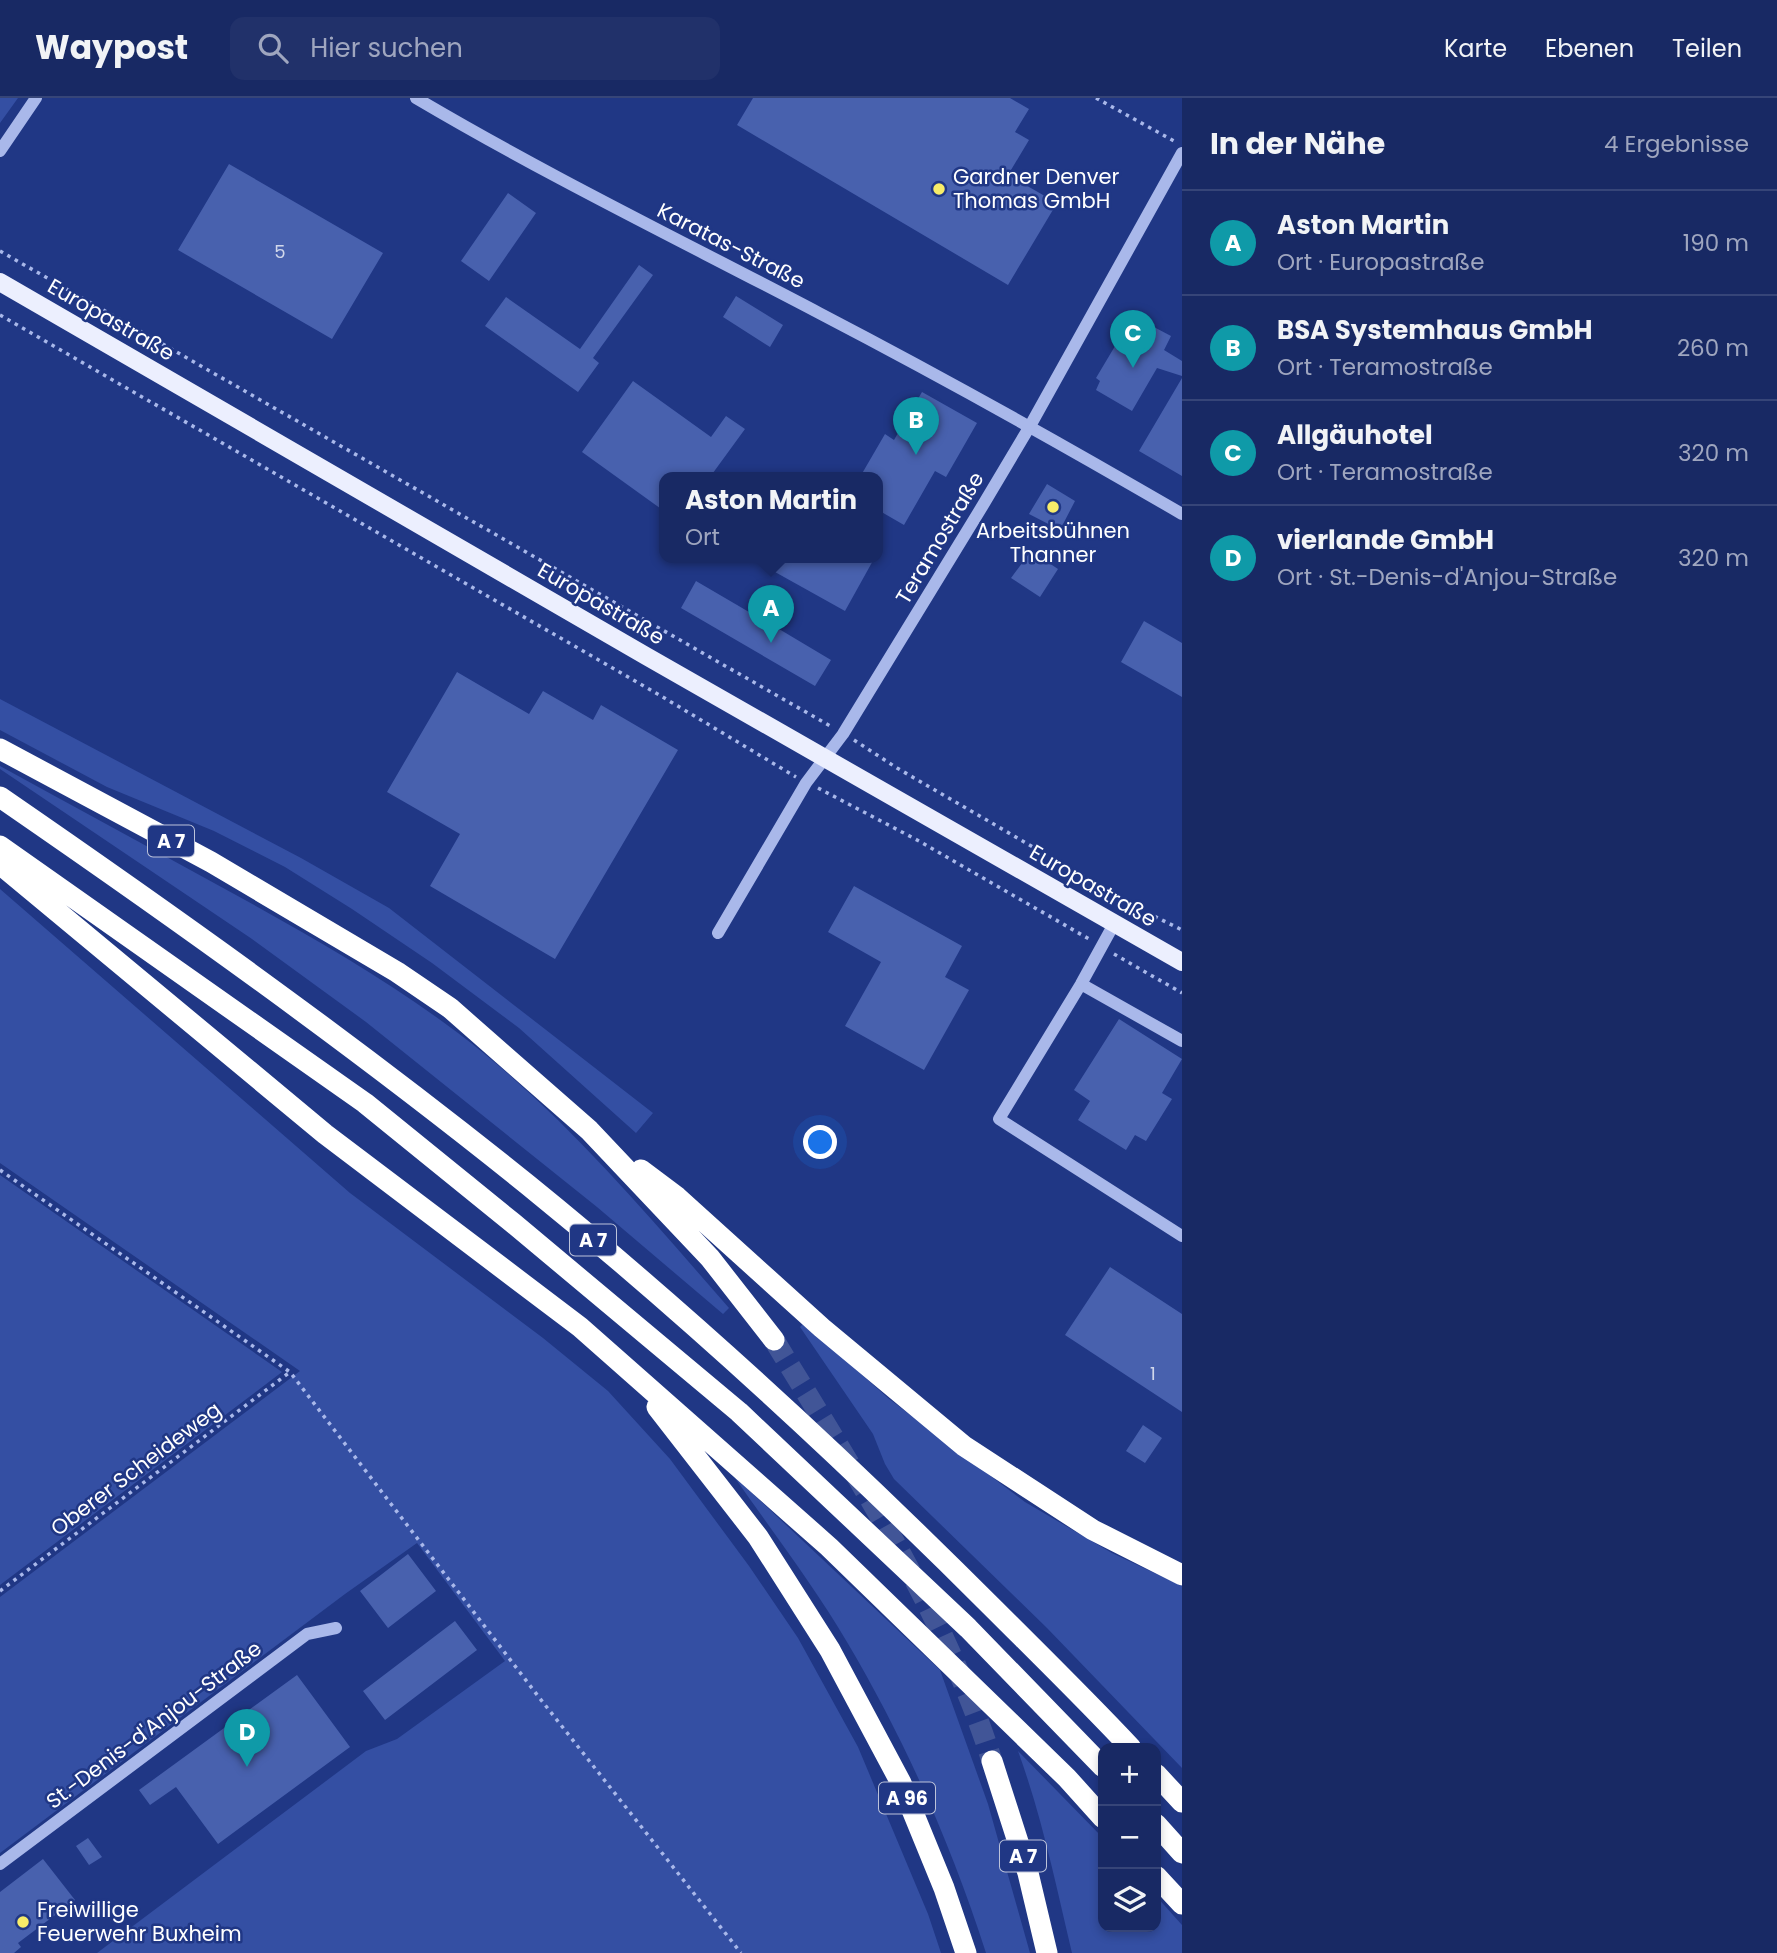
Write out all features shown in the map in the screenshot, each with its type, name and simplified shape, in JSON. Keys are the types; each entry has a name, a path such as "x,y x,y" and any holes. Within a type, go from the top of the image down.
{"highway":[{"name":"A 7","path":"0,749 211,862 397,972 450,1008 589,1130 677,1198 822,1328 964,1446 1093,1530 1182,1575"},
{"name":"A 7","path":"0,797 153,902 366,1059 530,1186 750,1373 940,1554 1126,1743"},
{"name":"A 7","path":"0,846 365,1103 513,1223 739,1412 968,1628 1098,1763"},
{"path":"0,864 325,1134 580,1327 829,1547 1067,1778 1098,1812"},
{"name":"A 7","path":"589,1130 710,1258 774,1340"},
{"name":"A 96","path":"625,1366 758,1537 830,1650 901,1783 944,1888 966,1953"},
{"name":"A 7","path":"992,1761 1028,1873 1047,1953"},
{"path":"1161,1779 1182,1802"},
{"path":"1161,1830 1182,1853"},
{"path":"1161,1881 1182,1904"}],"main road":[{"name":"Europastraße","path":"0,282 1182,962"}],"street":[{"path":"0,151 36,98"},
{"name":"Karatas-Straße","path":"416,98 507,151 822,314 1030,426 1182,514"},
{"name":"Teramostraße","path":"718,933 806,783 843,734 1030,426 1182,153"},
{"path":"1114,924 999,1119 1182,1236"},
{"path":"1081,984 1182,1041"},
{"name":"St.-Denis-d'Anjou-Straße","path":"0,1864 307,1634 336,1628"}],"path":[{"path":"1096,98 1182,145"},
{"path":"0,251 843,734 1054,859 1182,930"},
{"path":"0,315 661,696 806,783 833,794 919,841 1182,993"},
{"path":"0,1170 290,1372 538,1696 741,1953"},
{"name":"Oberer Scheideweg","path":"0,1591 290,1372"}],"shaded area":[{"path":"0,98 18,98 0,123"},
{"path":"0,699 301,858 389,908 653,1113 636,1133 519,1028 432,963 285,867 214,831 107,787 0,730"},
{"path":"0,766 308,935 369,972 458,1033 496,1063 567,1129 729,1308 723,1314 597,1207 366,1022 252,939 0,769"},
{"path":"0,889 350,1193 543,1338 608,1391 670,1459 798,1638 858,1747 928,1914 941,1953 97,1953 366,1751 397,1739 505,1661 417,1543 0,1853 0,1597 300,1371 0,1163"},
{"path":"0,1175 282,1372 0,1585"},
{"path":"804,1323 888,1398 1025,1502 1112,1553 1182,1586 1182,1768 1161,1743 1158,1743 1047,1628 894,1479 873,1434 800,1327"},
{"path":"733,1475 940,1670 988,1804 1030,1953 986,1953 958,1872 925,1793 868,1679 834,1620"},
{"path":"1018,1751 1098,1833 1098,1932 1161,1932 1161,1902 1182,1925 1182,1953 1072,1953 1027,1776"}],"building":[{"name":"Gardner Denver Thomas GmbH","path":"753,98 1010,98 1029,109 1015,132 1029,140 1008,175 1057,203 1008,285 737,125"},
{"path":"229,164 383,253 332,339 178,250"},
{"path":"508,193 536,213 489,281 461,261"},
{"path":"639,265 653,275 593,358 599,363 578,392 485,326 506,297 580,349"},
{"path":"736,296 783,325 770,347 723,317"},
{"path":"1152,326 1171,336 1164,350 1182,361 1182,376 1157,368 1132,411 1096,390 1100,381 1096,378 1121,336 1141,346"},
{"path":"1182,378 1182,476 1139,451"},
{"path":"633,381 711,437 726,416 745,429 714,472 659,472 659,507 582,452"},
{"path":"922,392 977,423 946,477 935,471 904,525 883,513 883,472 863,472 885,434 894,440"},
{"name":"Arbeitsbühnen Thanner","path":"1047,484 1075,501 1060,530 1029,514"},
{"path":"1031,551 1058,569 1040,597 1011,578"},
{"path":"759,563 872,563 845,611"},
{"path":"696,581 749,612 753,605 765,612 770,604 782,611 774,626 831,660 815,686 681,608"},
{"path":"1144,621 1182,643 1182,697 1121,662"},
{"path":"457,672 529,714 543,691 593,720 601,705 678,750 555,959 430,886 460,834 387,792"},
{"path":"854,886 962,946 945,977 969,990 924,1070 845,1026 881,962 828,932"},
{"path":"1119,1019 1182,1059 1162,1093 1172,1099 1146,1141 1135,1135 1126,1150 1078,1120 1090,1101 1074,1090"},
{"path":"1110,1267 1182,1314 1182,1412 1065,1335"},
{"path":"1143,1425 1162,1438 1145,1463 1126,1451"},
{"path":"408,1554 436,1591 388,1628 360,1591"},
{"path":"455,1621 477,1650 385,1720 363,1691"},
{"path":"297,1675 350,1747 218,1844 176,1787 150,1805 139,1790"},
{"path":"88,1838 102,1857 89,1865 76,1846"},
{"name":"Freiwillige Feuerwehr Buxheim","path":"43,1859 75,1900 18,1943 21,1947 14,1953 0,1953 0,1892"}],"tunnel":[{"path":"774,1340 896,1544 924,1597 972,1705 992,1761"}],"place":[{"name":"Gardner Denver Thomas GmbH","path":"939,189"},
{"name":"Allgäuhotel","path":"1133,368"},
{"name":"BSA Systemhaus GmbH","path":"916,455"},
{"name":"Arbeitsbühnen Thanner","path":"1053,507"},
{"name":"Aston Martin","path":"771,643"},
{"name":"vierlande GmbH","path":"247,1767"},
{"name":"Freiwillige Feuerwehr Buxheim","path":"23,1922"}]}
